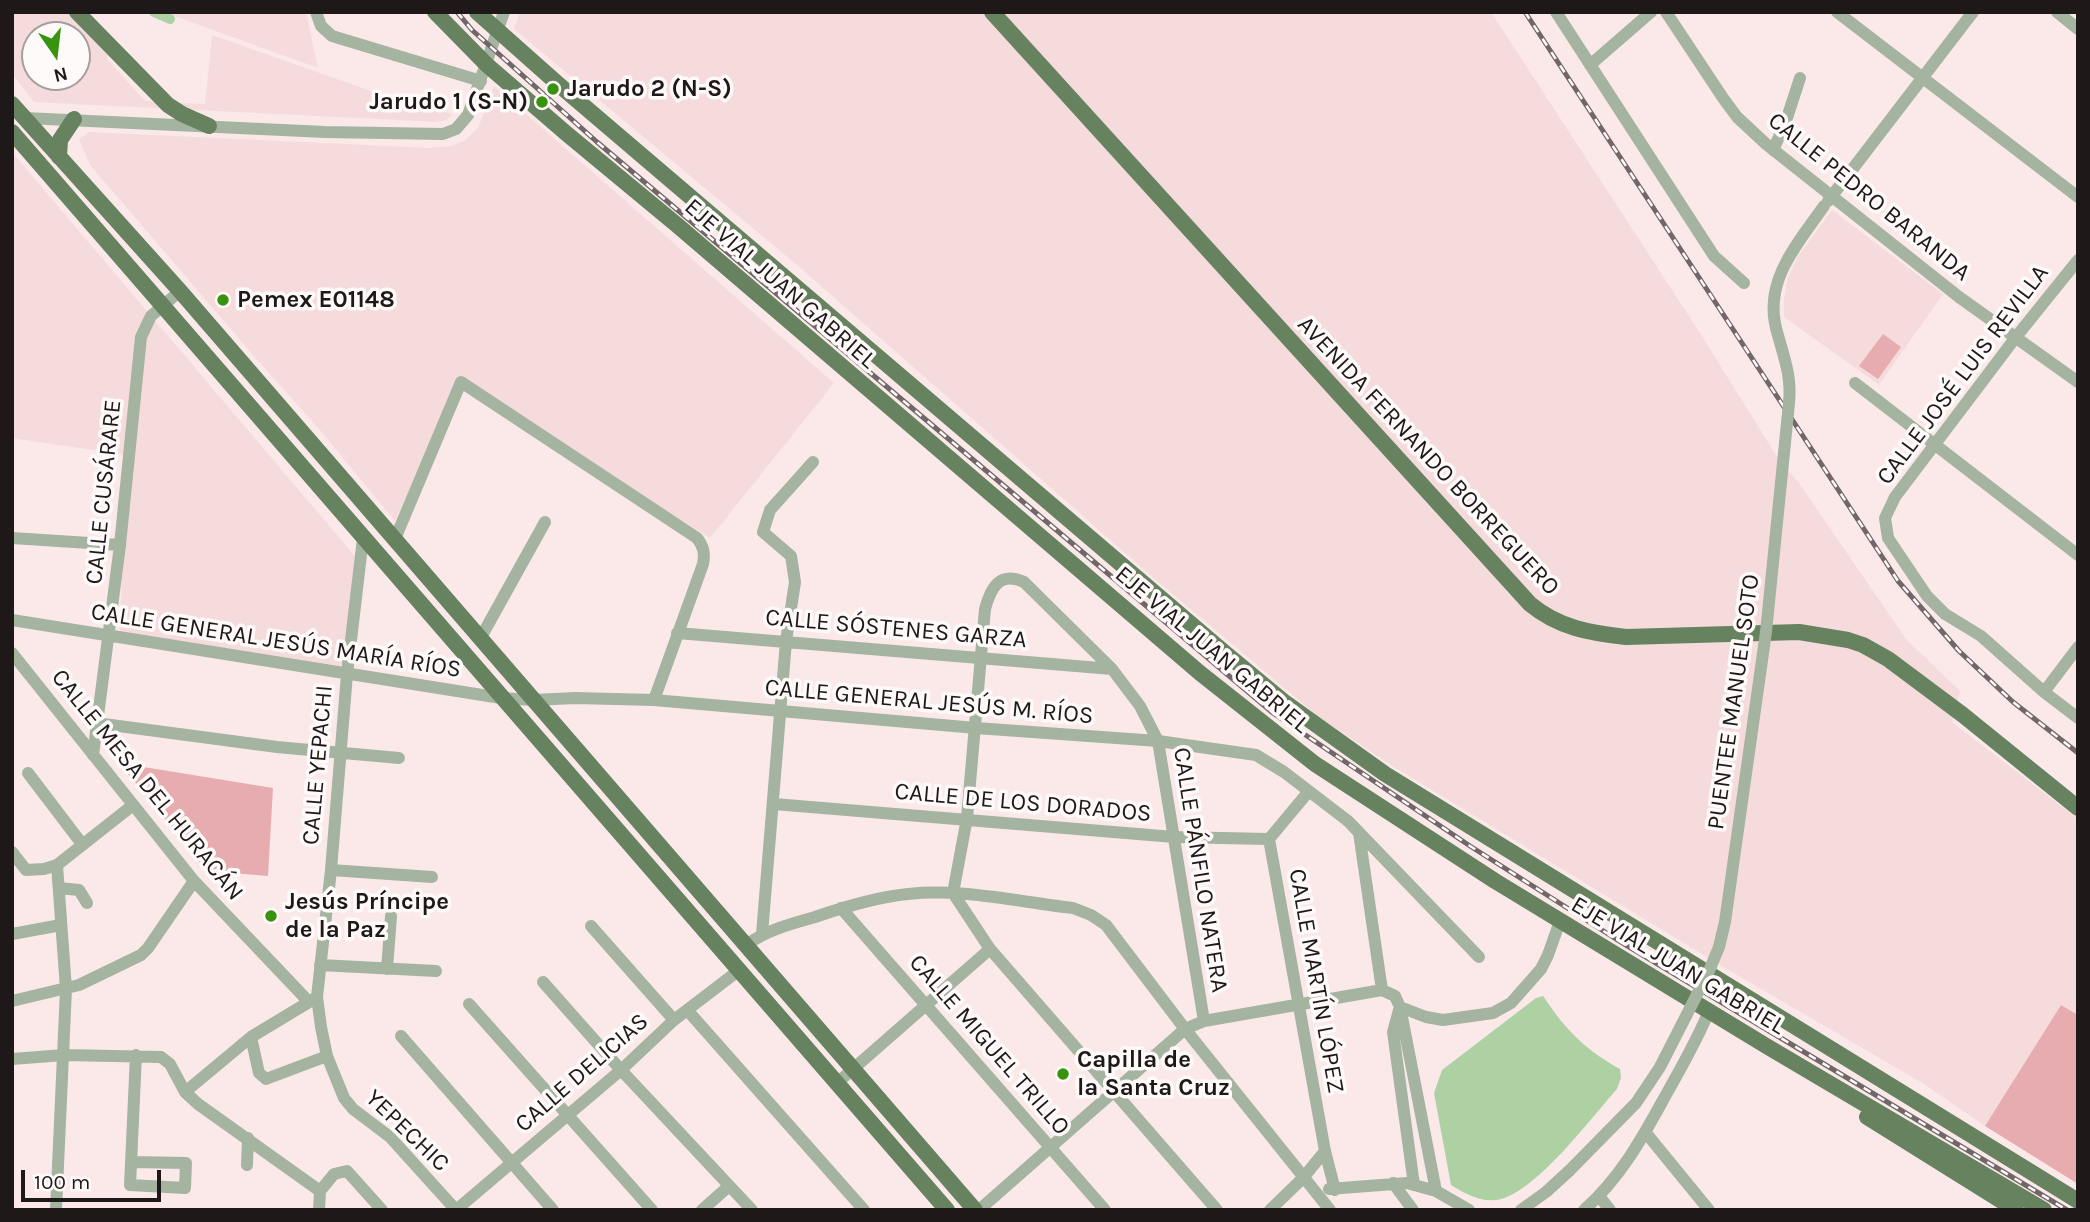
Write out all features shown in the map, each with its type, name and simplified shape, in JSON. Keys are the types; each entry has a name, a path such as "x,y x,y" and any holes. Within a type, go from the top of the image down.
{"main road":[{"path":"77,12 168,105 209,125"},
{"name":"EJE VIAL JUAN GABRIEL","path":"435,12 487,65 1261,723 1358,794 1560,920 2044,1210"},
{"name":"EJE VIAL JUAN GABRIEL","path":"477,12 497,32 1283,701 1385,774 2078,1201"},
{"name":"AVENIDA FERNANDO BORREGUERO","path":"992,12 1530,604 1546,617 1569,627 1626,637 1798,632 1826,634 1863,645 1908,672 2078,808"},
{"path":"12,104 18,118 59,157 180,291 977,1210"},
{"path":"59,157 60,140 75,119"},
{"path":"12,132 947,1210"},
{"path":"1849,1061 1890,1077 2078,1191"},
{"path":"1801,1066 1840,1099 2016,1210"}],"street":[{"path":"18,118 325,132 443,134 456,129 468,115 504,12"},
{"path":"1556,12 1714,256 1744,283"},
{"path":"1590,65 1651,12"},
{"name":"CALLE PEDRO BARANDA","path":"1666,12 1737,117 1773,149 1959,296 2078,382"},
{"path":"1837,12 2078,197"},
{"name":"PUENTEE MANUEL SOTO","path":"1521,1210 1569,1171 1636,1103 1649,1086 1709,971 1721,937 1766,632 1791,385 1774,317 1776,285 1783,266 1824,206 1973,12"},
{"path":"2057,12 2078,29"},
{"path":"318,13 321,26 332,36 481,81"},
{"path":"1773,149 1785,124 1800,78"},
{"name":"CALLE JOSÉ LUIS REVILLA","path":"2044,692 1981,636 1936,605 1888,538 1885,518 1895,497 2078,260"},
{"name":"CALLE CUSÁRARE","path":"93,755 120,545 141,337 151,316 180,291"},
{"path":"395,539 461,382 697,538 704,551 703,565 654,700"},
{"path":"1855,383 2078,555"},
{"path":"762,934 786,641 795,582 791,556 762,533 771,510 813,462"},
{"path":"480,639 545,522"},
{"path":"12,538 120,545"},
{"name":"CALLE YEPACHI","path":"313,999 320,965 331,870 347,674 363,538"},
{"name":"CALLE PÁNFILO NATERA","path":"980,658 988,597 1002,580 1010,577 1024,582 1112,668 1140,706 1158,741 1204,1021"},
{"name":"CALLE GENERAL JESÚS MARÍA RÍOS","path":"12,620 501,698 534,700"},
{"name":"CALLE SÓSTENES GARZA","path":"677,633 1112,668"},
{"path":"2078,647 2044,692 2078,718"},
{"name":"CALLE MESA DEL HURACÁN","path":"12,653 194,881 313,999"},
{"path":"980,658 967,818 953,893 990,949 1217,1210"},
{"name":"CALLE GENERAL JESÚS M. RÍOS","path":"534,700 654,700 976,729 1158,741 1255,755 1266,760 1341,816 1479,957"},
{"path":"96,723 399,758"},
{"path":"28,774 82,844"},
{"name":"CALLE MARTÍN LÓPEZ","path":"1309,792 1269,839 1325,1151 1335,1190"},
{"path":"12,870 44,869 57,865 133,804"},
{"name":"CALLE DE LOS DORADOS","path":"774,804 1174,837 1269,839"},
{"path":"1359,833 1382,990"},
{"path":"12,852 26,870"},
{"path":"56,1210 66,989 57,865"},
{"path":"331,870 432,877"},
{"path":"12,1001 66,989 141,955 194,881"},
{"path":"59,888 79,890 87,903"},
{"path":"746,945 762,934 841,908 905,894 953,893 1073,908 1091,915 1106,925 1185,1029 1330,1210"},
{"name":"CALLE MIGUEL TRILLO","path":"841,908 1105,1210"},
{"path":"387,969 391,916"},
{"path":"1400,1007 1443,1020 1493,1013 1511,1003 1541,969 1560,920"},
{"path":"12,934 61,925"},
{"path":"592,926 674,1020"},
{"path":"837,1083 990,949"},
{"path":"320,965 436,971"},
{"name":"CALLE DELICIAS","path":"456,1210 621,1070 674,1020 738,971"},
{"path":"543,982 752,1210"},
{"path":"977,1210 1185,1029 1204,1021 1382,990 1395,996 1400,1007 1436,1191"},
{"path":"185,1092 251,1037 313,999"},
{"name":"YEPECHIC","path":"313,999 327,1056 344,1098 353,1109 390,1137 456,1210"},
{"path":"469,1004 652,1210"},
{"path":"1400,1007 1395,1018 1394,1032 1413,1185"},
{"path":"688,1011 864,1210"},
{"path":"1584,1210 1600,1196 1628,1163 1698,1039 1709,1011"},
{"path":"401,1036 554,1210"},
{"path":"251,1037 259,1073 266,1079 327,1056"},
{"path":"12,1059 64,1055 161,1057 167,1061 185,1092 198,1104 320,1191"},
{"path":"132,1162 186,1163 185,1188 130,1185 136,1055"},
{"path":"1646,1133 1709,1210"},
{"path":"247,1165 248,1138"},
{"path":"1270,1210 1308,1182 1325,1151"},
{"path":"319,1210 320,1191 334,1174 344,1171 350,1174 382,1210"},
{"path":"1308,1182 1335,1190 1393,1183 1413,1185 1436,1191 1469,1210"},
{"path":"1393,1183 1413,1210"},
{"path":"702,1210 729,1186"},
{"path":"1600,1196 1610,1210"}],"shaded area":[{"path":"12,12 68,12 77,21 21,21 21,85 12,74"},
{"path":"306,12 318,68 166,13"},
{"path":"520,12 1491,12 1776,455 1801,486 1906,639 1960,691 1952,722 2078,819 2078,1015 2061,1005 1985,1126 1924,1084 1725,968 1394,767 1319,717 1157,581 798,266 514,29"},
{"path":"212,35 411,105 453,114 446,120 437,122 34,102 25,91 91,91 91,36 107,53 107,59 145,101 205,104"},
{"path":"494,86 834,383 710,538 458,382 395,521 319,429 90,165 79,139 89,132 430,148 450,146 464,141 478,128"},
{"path":"12,152 365,568 348,667 120,632 126,455 12,438"},
{"path":"1832,210 1943,294 1879,385 1784,317 1787,280 1798,256"},
{"path":"1883,334 1901,347 1878,379 1859,366"},
{"path":"119,763 273,788 268,876 207,871"},
{"path":"1543,996 1577,1038 1620,1069 1621,1078 1617,1089 1561,1154 1527,1185 1496,1200 1466,1194 1451,1185 1434,1093 1442,1070 1536,998"},
{"path":"2061,1005 2078,1015 2078,1184 1985,1126"}],"waterway":[{"path":"154,12 170,19"}],"railway":[{"path":"457,12 472,30 597,142 1273,713 1470,846 1616,939 2067,1210"},
{"path":"1525,12 1898,581 1959,651 2013,702 2078,753"}],"place":[{"name":"Jarudo 2 (N-S)","path":"553,89"},
{"name":"Jarudo 1 (S-N)","path":"542,102"},
{"name":"Pemex E01148","path":"223,300"},
{"name":"Jesús Príncipe de la Paz","path":"271,916"},
{"name":"Capilla de la Santa Cruz","path":"1063,1074"}]}
